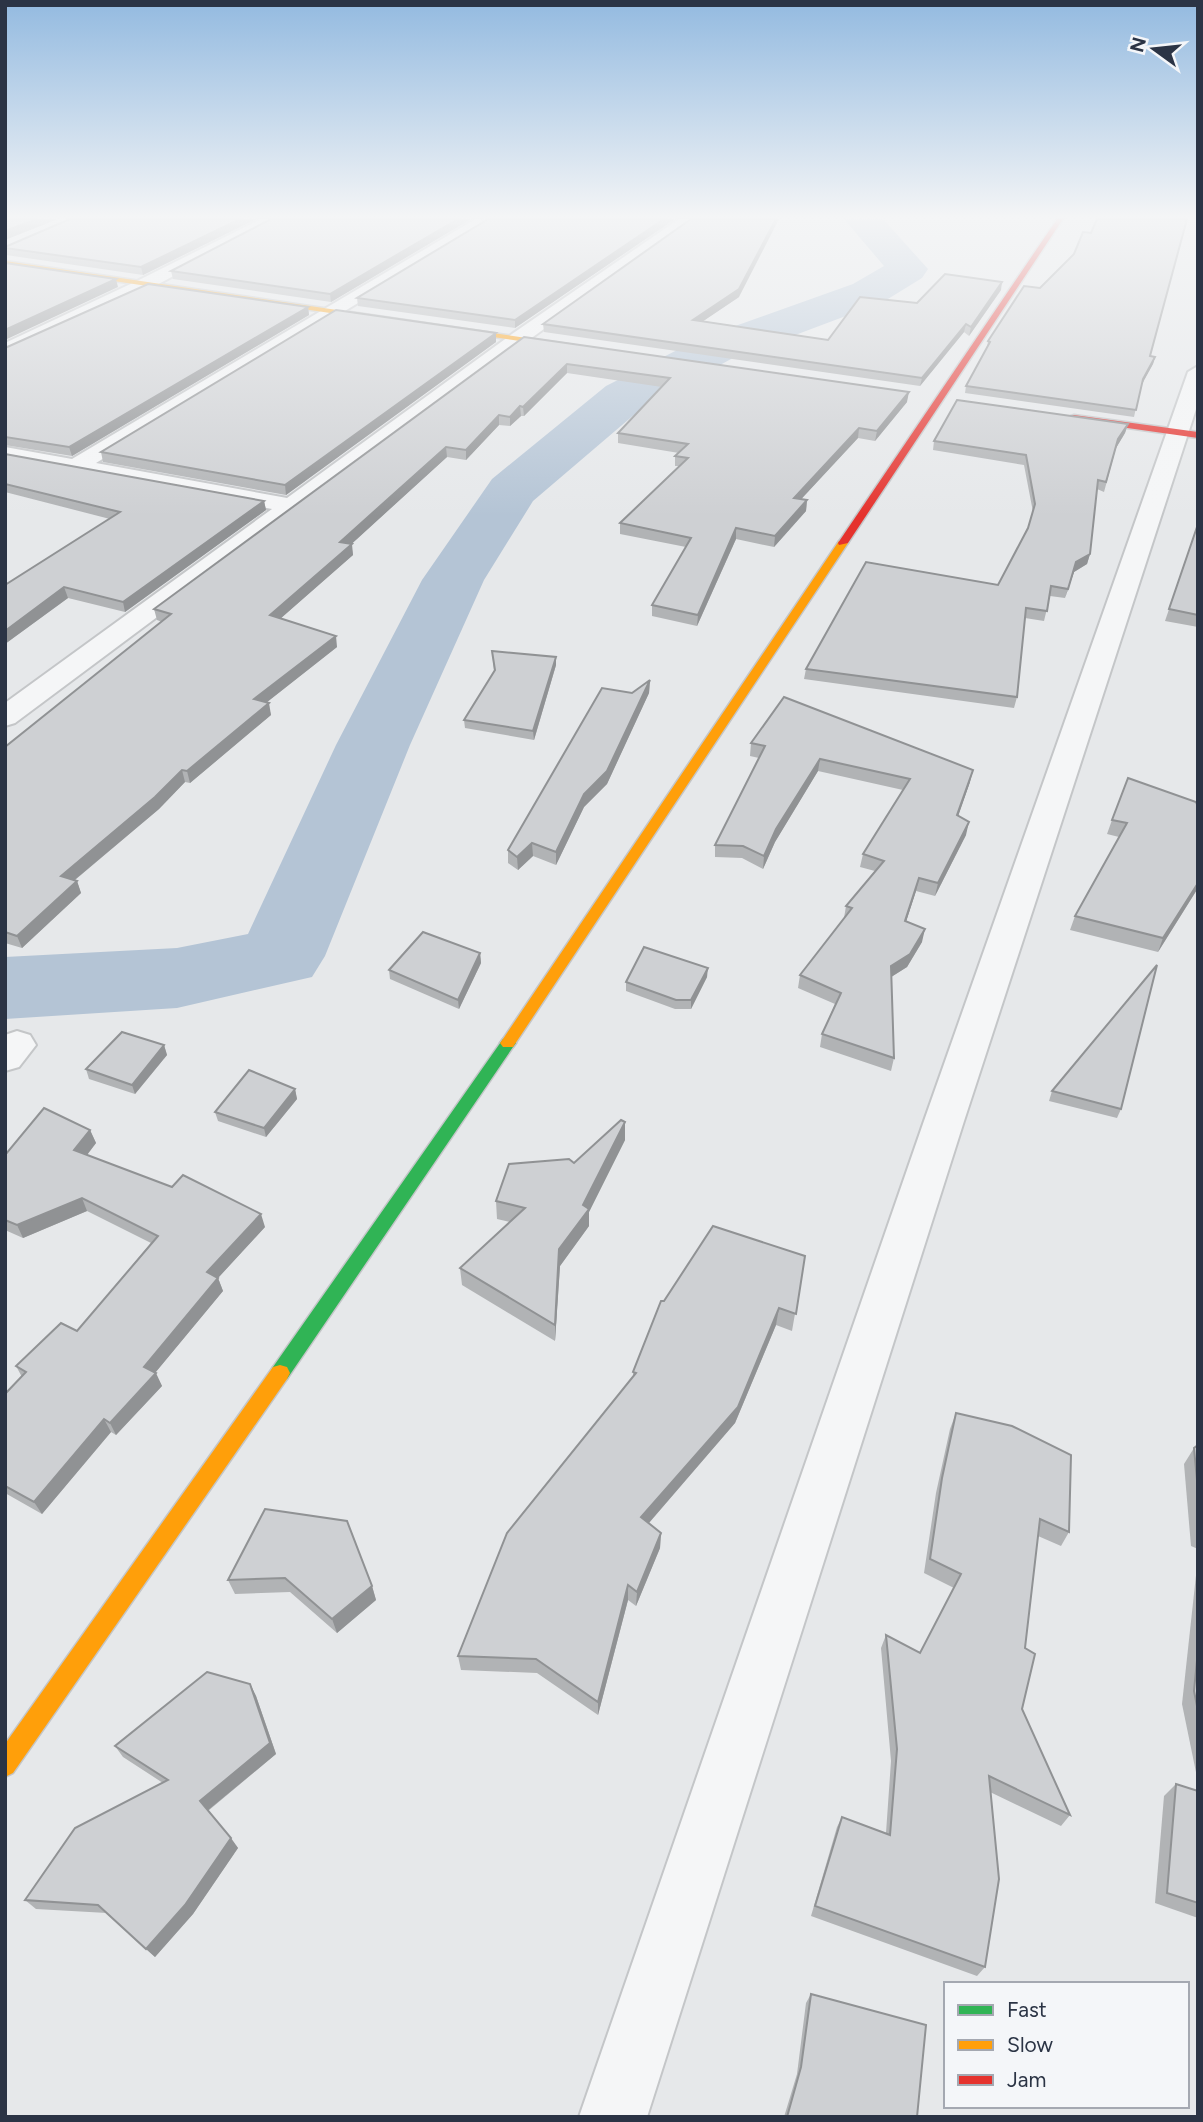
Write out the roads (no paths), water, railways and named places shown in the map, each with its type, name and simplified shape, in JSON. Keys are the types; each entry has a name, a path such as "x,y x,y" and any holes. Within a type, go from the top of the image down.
{"street":[{"path":"5,350 73,318"},
{"path":"76,466 324,318"},
{"path":"389,318 592,350"},
{"path":"5,717 547,318"},
{"path":"5,1765 423,1170 930,397 988,318"},
{"path":"613,2117 944,1121 1188,434 1198,372"},
{"path":"930,397 964,402"},
{"path":"1057,415 1188,434"},
{"path":"5,453 292,506"}],"waterway":[{"path":"5,988 177,978 281,956 373,745 453,580 512,491 624,397 715,349 800,318"}]}
